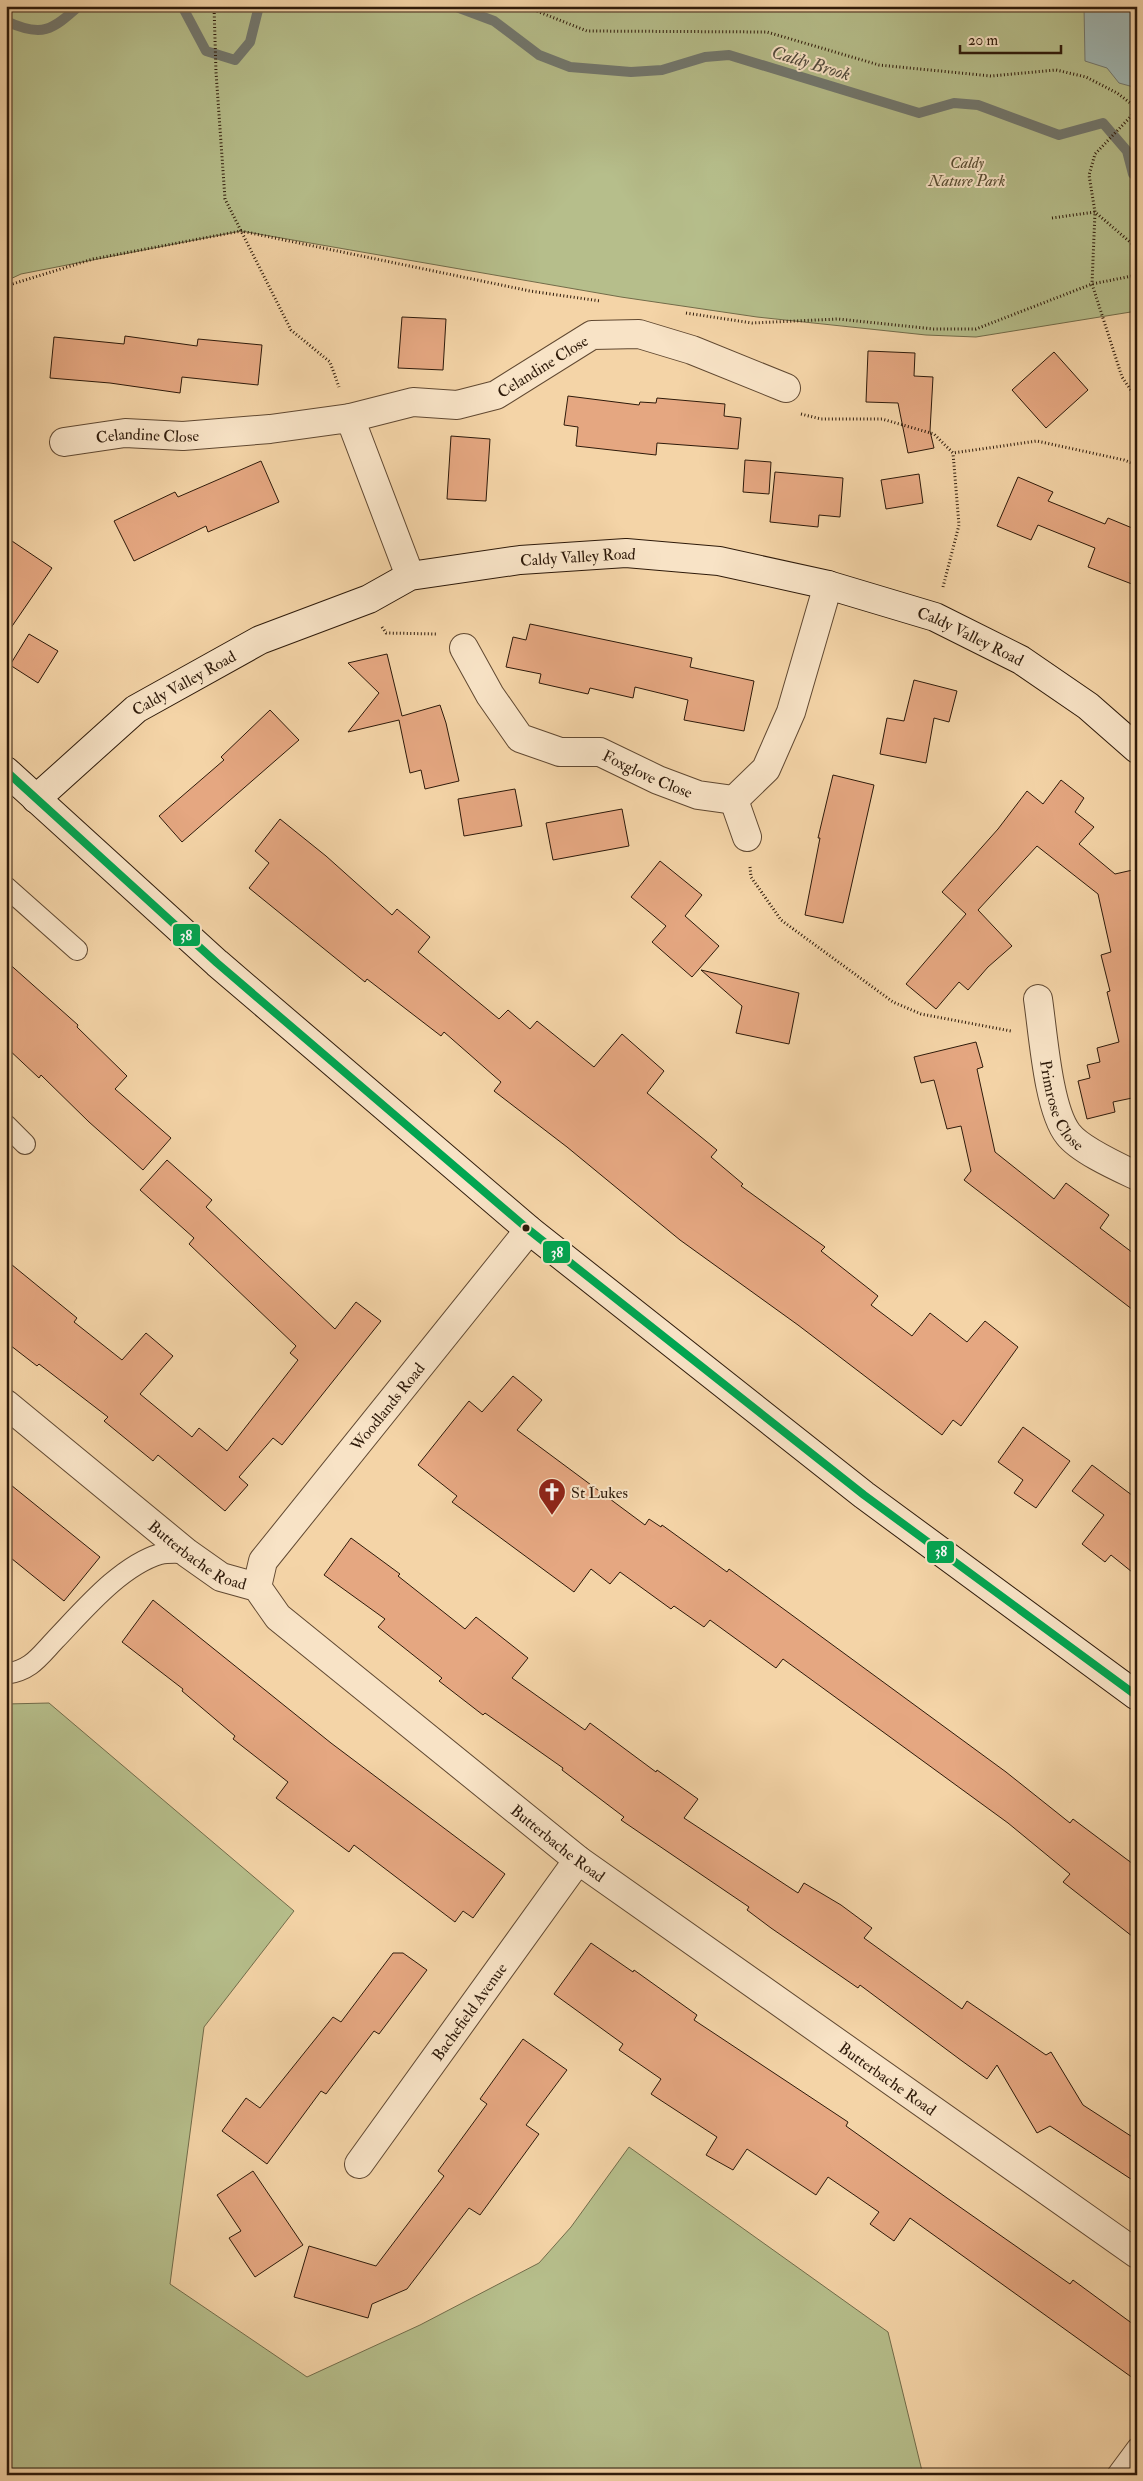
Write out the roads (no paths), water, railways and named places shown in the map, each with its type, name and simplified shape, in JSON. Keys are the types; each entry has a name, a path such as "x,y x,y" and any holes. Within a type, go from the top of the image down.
{"street":[{"name":"Celandine Close","path":"64,442 125,433 193,435 270,429 350,418 413,402 458,405 496,395 592,334 638,334 692,350 786,388"},
{"path":"350,418 410,576"},
{"name":"Caldy Valley Road","path":"36,799 136,709 260,640 369,599 410,576 520,560 626,553 719,560 828,585 935,617 1021,660 1088,706 1137,749"},
{"path":"748,837 734,800 766,769 791,712 828,585"},
{"name":"Foxglove Close","path":"464,648 490,695 520,738 560,752 600,752 658,780 698,795 734,800"},
{"path":"6,771 217,962 528,1230 864,1495 1137,1696"},
{"name":"Primrose Close","path":"1038,999 1053,1101 1068,1134 1102,1159 1137,1176"},
{"name":"Woodlands Road","path":"258,1587 262,1560 528,1230"},
{"name":"Butterbache Road","path":"6,1404 187,1553 221,1578 258,1587 278,1617 578,1860 1137,2254"},
{"name":"Bachefield Avenue","path":"359,2164 578,1860"}],"lane":[{"path":"6,887 77,950"},
{"path":"6,1125 25,1144"},
{"path":"6,1674 23,1671 36,1661 97,1595 134,1567 161,1554 187,1553"},
{"path":"1117,2475 1137,2448"}],"water":[{"path":"1084,6 1137,6 1137,88 1119,83 1107,68 1085,61"}],"waterway":[{"name":"Caldy Brook","path":"6,21 29,29 46,29 54,26 79,6"},
{"name":"Caldy Brook","path":"182,6 206,51 235,60 250,42 259,6"},
{"name":"Caldy Brook","path":"454,6 494,21 539,55 570,67 631,72 662,70 705,57 729,55 919,113 954,103 978,105 1059,135 1103,123 1127,151 1133,174 1137,177"}],"place":[{"name":"St Lukes","path":"552,1516"}],"park label":[{"name":"Caldy Nature Park","path":"967,171"}]}
